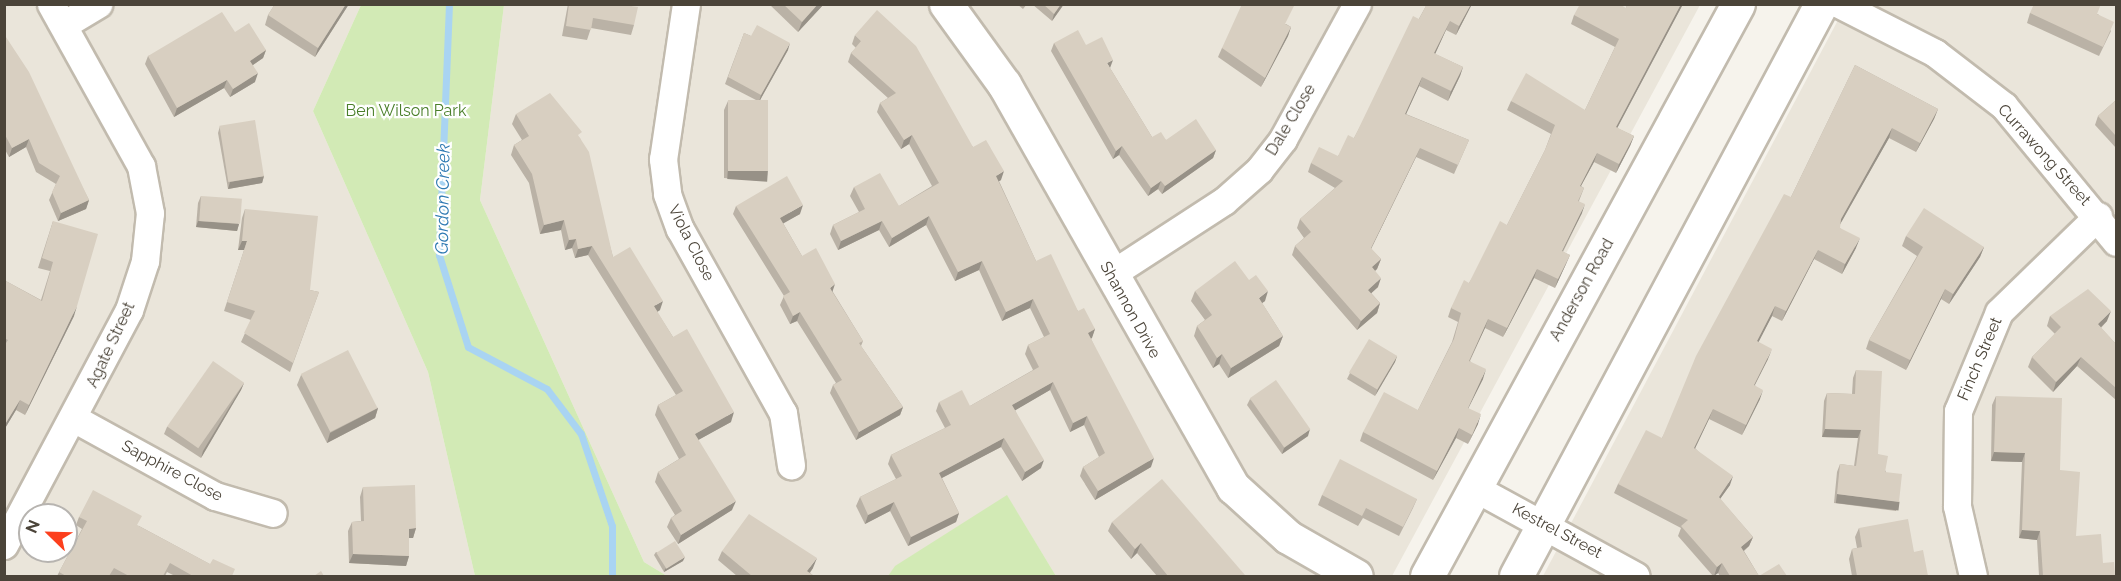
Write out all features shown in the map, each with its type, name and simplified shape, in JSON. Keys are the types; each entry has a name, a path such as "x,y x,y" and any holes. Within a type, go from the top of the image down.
{"street":[{"path":"58,14 98,4"},
{"name":"Viola Close","path":"686,4 663,159 667,194 680,229 783,413 791,465"},
{"name":"Shannon Drive","path":"946,4 1004,84 1233,487 1288,537 1356,576"},
{"name":"Dale Close","path":"1110,274 1224,201 1259,170 1283,140 1357,4"},
{"name":"Anderson Road","path":"1427,576 1738,4"},
{"path":"1515,576 1821,4"},
{"name":"Currawong Street","path":"1839,4 1935,53 1995,100 2098,216 2116,242"},
{"name":"Agate Street","path":"4,545 75,420 129,310 145,261 150,213 141,166 58,14"},
{"name":"Finch Street","path":"1973,576 1957,506 1954,457 1964,393 1999,312 2098,216"},
{"name":"Sapphire Close","path":"75,420 215,496 273,513"},
{"name":"Kestrel Street","path":"1475,488 1636,576"}],"shaded area":[{"path":"4,5 361,5 313,111 428,372 475,576 5,576"},
{"path":"504,5 1700,5 1392,576 1056,576 1007,496 896,566 888,576 667,576 644,562 480,200"},
{"path":"1846,5 2116,5 2116,576 1543,576"}],"green space":[{"name":"Ben Wilson Park","path":"361,5 504,5 480,200 644,562 667,576 475,576 428,372 313,111"},
{"path":"1007,495 1056,576 888,576 895,566"}],"building":[{"path":"275,4 346,4 318,48 268,15"},
{"path":"569,4 631,4 631,6 638,7 634,25 593,18 591,30 566,26"},
{"path":"783,4 818,4 802,22"},
{"path":"1043,4 1061,4 1054,14"},
{"path":"1242,4 1295,4 1285,24 1291,27 1265,78 1222,48"},
{"path":"1427,4 1471,4 1459,26 1450,21 1434,53 1463,67 1451,91 1422,77 1405,114 1469,140 1458,165 1420,148 1371,248 1381,259 1372,267 1381,278 1368,290 1380,303 1361,321 1295,246 1311,232 1300,219 1343,181 1311,163 1319,147 1338,156 1348,135 1354,138 1413,16 1419,19"},
{"path":"1580,4 1619,4 1626,8 1627,4 1681,4 1616,127 1634,136 1619,164 1597,153 1580,186 1584,188 1578,201 1585,204 1562,251 1570,255 1558,279 1537,269 1507,328 1488,319 1469,361 1486,369 1468,408 1481,414 1472,435 1459,428 1437,471 1363,432 1384,392 1418,410 1454,339 1461,313 1451,308 1464,280 1469,283 1500,221 1507,225 1545,150 1555,125 1511,101 1526,73 1585,110 1619,39 1574,15"},
{"path":"2034,4 2101,4 2097,14 2114,22 2103,47 2030,13"},
{"path":"877,10 916,46 973,147 986,140 1004,171 996,176 1036,261 1051,254 1078,311 1084,308 1095,329 1088,333 1154,458 1098,491 1083,467 1105,453 1087,416 1073,423 1053,382 1012,405 1044,460 1025,472 1004,438 939,473 959,513 911,537 894,502 868,515 860,497 902,476 891,455 951,425 939,402 962,390 970,406 1039,367 1028,345 1050,334 1033,299 1006,312 982,261 958,272 929,216 892,238 882,221 841,241 833,225 865,209 854,187 880,173 899,206 939,183 912,135 904,140 880,103 896,93 851,53 861,41 855,35"},
{"path":"222,12 235,32 249,23 266,50 250,61 258,73 233,89 227,80 177,108 148,56"},
{"path":"757,25 790,43 761,95 728,77 744,33 751,36"},
{"path":"1078,30 1086,45 1102,37 1113,60 1107,63 1152,137 1161,132 1166,140 1196,119 1216,150 1165,186 1161,181 1151,188 1122,146 1116,151 1054,43"},
{"path":"4,34 29,72 89,200 61,213 52,192 60,176 39,163 29,139 12,148 4,133"},
{"path":"1855,65 1938,109 1920,143 1892,128 1841,219 1840,228 1860,238 1845,264 1818,250 1786,311 1775,306 1757,341 1772,349 1754,385 1763,390 1746,425 1713,409 1694,448 1733,476 1719,497 1753,537 1741,547 1759,576 1730,576 1722,563 1717,567 1681,526 1688,520 1618,484 1646,430 1662,438 1696,356 1784,194 1791,197"},
{"path":"550,93 582,132 578,135 589,152 613,257 630,247 663,301 654,306 673,337 687,329 734,412 695,434 736,501 681,535 671,518 682,511 658,472 686,455 658,405 683,391 592,246 578,249 576,239 569,240 564,220 544,225 532,174 514,145 529,136 516,114"},
{"path":"728,100 768,100 768,171 728,171"},
{"path":"2116,100 2116,136 2098,116"},
{"path":"255,120 264,176 228,182 219,126"},
{"path":"787,176 803,205 780,218 802,256 816,248 835,284 830,288 863,341 859,343 903,407 859,432 833,385 842,380 800,312 793,316 783,296 790,292 736,206"},
{"path":"201,196 242,199 240,224 199,221"},
{"path":"1924,208 1984,247 1953,294 1945,289 1910,360 1869,340 1923,247 1906,236"},
{"path":"245,209 318,216 310,290 319,292 293,363 244,333 255,311 227,302 247,241 242,241"},
{"path":"53,221 98,234 77,306 29,405 20,400 4,426 4,346 8,340 4,338 4,280 42,301 53,262 42,258"},
{"path":"1235,261 1249,280 1256,275 1268,291 1259,298 1283,336 1231,368 1222,354 1217,358 1197,326 1212,315 1195,291"},
{"path":"2088,289 2111,311 2098,324 2116,344 2116,388 2081,357 2056,382 2032,357 2061,327 2050,316"},
{"path":"1369,339 1397,356 1377,389 1349,372"},
{"path":"348,350 378,408 330,432 301,374"},
{"path":"213,361 244,383 198,448 167,427"},
{"path":"1856,370 1882,371 1878,454 1888,456 1885,472 1902,474 1899,502 1837,494 1840,464 1856,466 1861,430 1825,429 1827,393 1855,394"},
{"path":"1276,380 1310,429 1284,448 1250,398"},
{"path":"1996,396 2062,398 2060,470 2080,472 2076,536 2101,534 2103,563 2114,562 2115,576 2043,576 2040,531 2022,530 2025,453 1994,452"},
{"path":"1340,459 1417,499 1403,527 1366,508 1362,516 1322,495"},
{"path":"1162,479 1245,575 1168,576 1141,543 1135,549 1112,522"},
{"path":"415,485 416,528 409,529 409,556 353,554 352,522 364,521 363,487"},
{"path":"93,490 142,516 137,525 210,564 213,559 235,569 232,576 193,576 170,563 163,576 129,576 114,568 109,576 66,576 59,572 64,563 78,563 78,537 87,521 79,517"},
{"path":"749,514 817,558 807,571 814,576 752,576 722,551"},
{"path":"1908,519 1914,552 1923,550 1928,576 1857,576 1852,549 1862,547 1859,528"},
{"path":"675,541 685,557 666,569 656,553"},
{"path":"1779,564 1787,576 1759,576"},
{"path":"321,571 324,576 314,576"}],"waterway":[{"name":"Gordon Creek","path":"449,4 439,255 468,347 547,389 581,434 612,526 612,576"}]}
